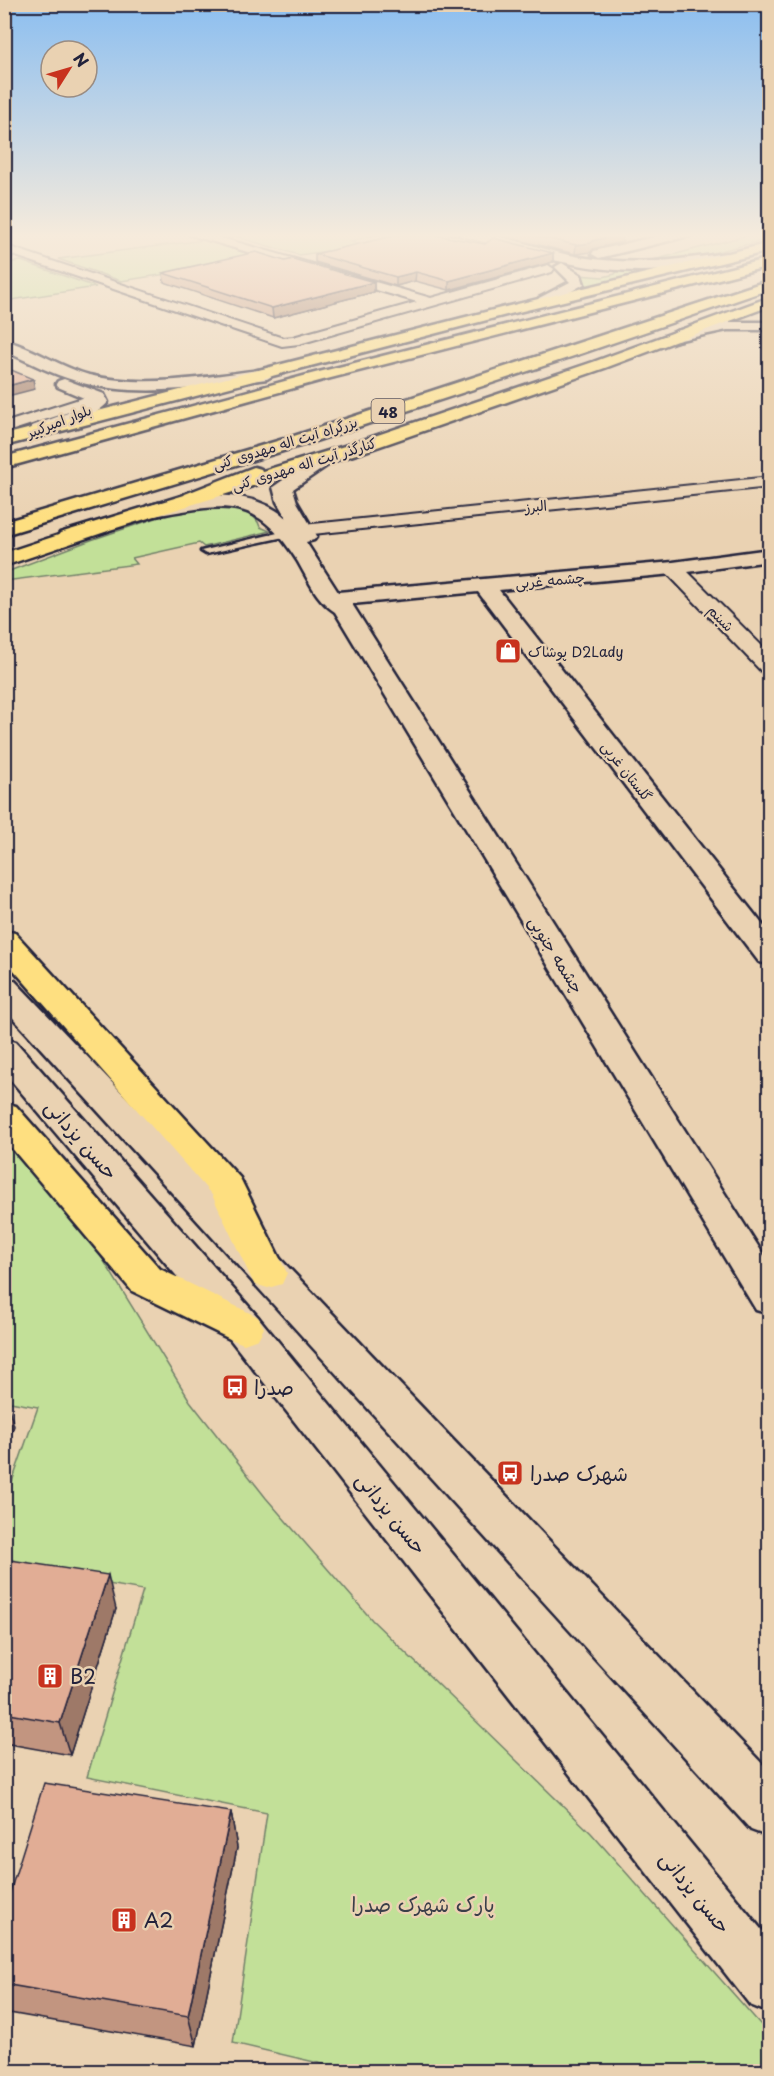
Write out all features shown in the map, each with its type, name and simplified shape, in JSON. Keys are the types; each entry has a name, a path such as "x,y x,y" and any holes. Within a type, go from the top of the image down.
{"main road":[{"path":"9,435 268,374 437,330"},
{"path":"313,362 455,330"},
{"path":"4,463 329,374 503,330"},
{"name":"بزرگراه آیت اله مهدوی کنی","path":"4,529 300,440 636,330"},
{"name":"کنارگذر آیت اله مهدوی کنی","path":"4,558 192,498 325,459 692,330"},
{"path":"192,498 272,466 429,411 577,350"},
{"path":"4,940 227,1188 268,1273"},
{"path":"4,1115 146,1280 244,1328"}],"street":[{"path":"246,330 282,342 294,341 333,330"},
{"path":"676,336 707,330"},
{"name":"بلوار امیرکبیر","path":"4,345 89,380 130,384 164,384 268,374"},
{"name":"بلوار امیرکبیر","path":"4,358 98,398 100,402 90,411 9,435"},
{"path":"89,380 135,398 119,402 98,398"},
{"name":"چشمه جنوبی","path":"325,459 283,487 296,531 770,1299"},
{"name":"البرز","path":"296,531 770,482"},
{"name":"چشمه جنوبی","path":"154,510 202,502 243,503 266,512 296,531"},
{"name":"چشمه غربی","path":"341,602 673,568 770,555"},
{"name":"شبنم","path":"673,568 770,667"},
{"name":"گلستان غربی","path":"484,586 770,955"},
{"path":"4,988 680,1717 770,1811"},
{"name":"حسن یزدانی","path":"4,1050 244,1328 770,1985"},
{"path":"680,1717 770,1781"}],"lane":[{"path":"206,550 296,531"}],"green space":[{"path":"213,507 247,513 253,516 260,527 270,531 204,547 199,543 132,558 137,564 5,581 4,573 91,540 171,513"},
{"name":"پارک شهرک صدرا","path":"4,1136 96,1248 190,1401 266,1498 372,1620 591,1833 769,2034 769,2071 357,2072 233,2043 267,1813 87,1777 143,1590 5,1566 5,1502 38,1407 5,1401"}],"building":[{"path":"4,367 33,379 4,387"},
{"name":"B2","path":"4,1559 108,1575 60,1723 4,1713"},
{"name":"A2","path":"44,1783 231,1812 188,2016 4,1984 4,1911"}],"place":[{"name":"پوشاک D2Lady","path":"508,651"},
{"name":"صدرا","path":"235,1387"},
{"name":"شهرک صدرا","path":"510,1473"},
{"name":"B2","path":"50,1676"},
{"name":"A2","path":"124,1920"}]}
